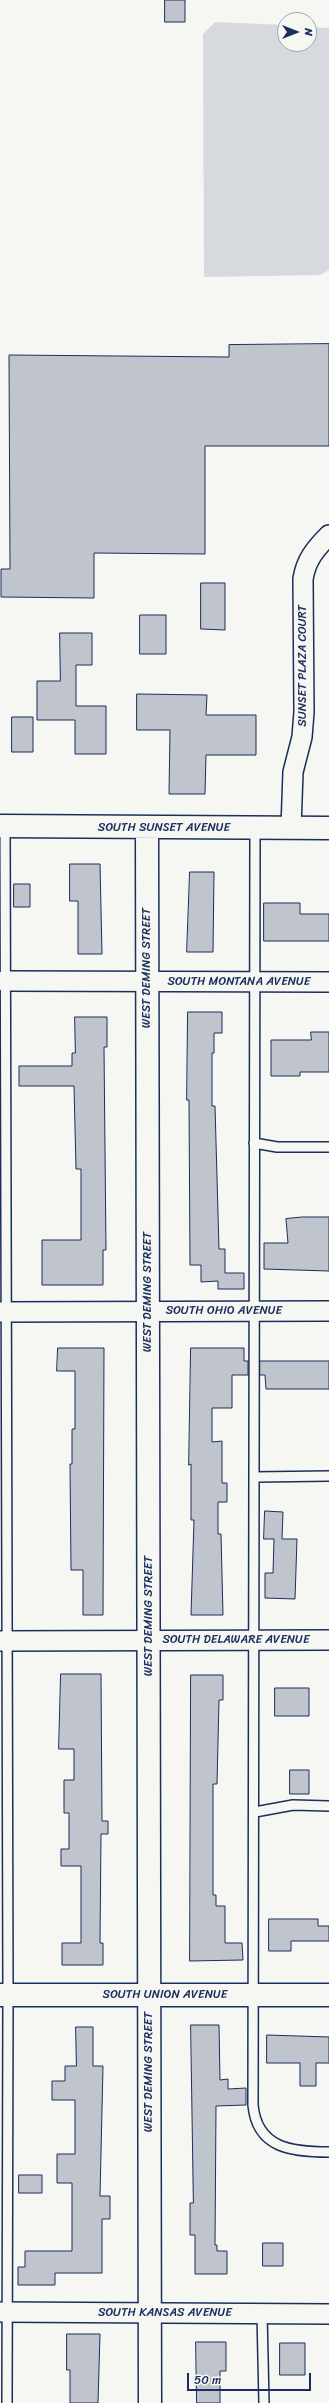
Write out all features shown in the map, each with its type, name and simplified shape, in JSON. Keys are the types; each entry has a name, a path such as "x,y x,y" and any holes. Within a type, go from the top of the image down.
{"street":[{"name":"SUNSET PLAZA COURT","path":"291,828 293,772 302,737 304,712 303,579 305,569 312,554 329,535"},
{"name":"SOUTH SUNSET AVENUE","path":"2,826 329,828"},
{"name":"WEST DEMING STREET","path":"147,828 150,2403"},
{"name":"SOUTH MONTANA AVENUE","path":"4,981 329,982"},
{"name":"SOUTH OHIO AVENUE","path":"2,1312 329,1311"},
{"name":"SOUTH DELAWARE AVENUE","path":"3,1641 329,1640"},
{"name":"SOUTH UNION AVENUE","path":"4,1995 329,1995"},
{"name":"SOUTH KANSAS AVENUE","path":"3,2312 329,2314"}],"lane":[{"path":"2,826 4,981 2,1312 4,1995 3,2312 7,2403"},
{"path":"255,828 254,2105 256,2125 261,2133 277,2145 303,2151 329,2152"},
{"path":"254,1143 277,1147 329,1147"},
{"path":"255,1477 329,1476"},
{"path":"255,1812 293,1805 329,1806"},
{"path":"262,2313 264,2403"}],"shaded area":[{"path":"215,22 277,25 277,52 317,52 317,27 329,28 329,270 320,275 204,277 203,34"}],"building":[{"path":"165,0 185,0 185,22 165,22"},
{"path":"329,344 329,446 205,446 205,554 94,553 94,598 1,597 1,569 10,569 9,355 229,357 229,345"},
{"path":"201,583 225,583 225,630 201,629"},
{"path":"140,615 166,615 166,654 140,654"},
{"path":"60,633 92,633 92,665 76,665 76,706 106,706 106,754 75,754 75,720 37,720 37,681 60,681"},
{"path":"137,694 207,695 206,715 256,715 256,755 206,755 205,794 169,794 170,730 137,730"},
{"path":"12,717 33,717 33,752 12,752"},
{"path":"70,864 100,864 102,954 78,954 78,901 70,901"},
{"path":"190,872 214,872 213,952 187,952"},
{"path":"14,884 30,884 30,907 14,907"},
{"path":"264,903 300,903 300,914 329,914 329,941 264,941"},
{"path":"188,1012 222,1012 222,1033 214,1033 214,1053 212,1053 212,1106 215,1106 219,1249 225,1249 225,1273 244,1273 244,1289 218,1289 218,1281 201,1282 201,1265 190,1265 189,1100 187,1100"},
{"path":"75,1017 107,1017 107,1047 104,1047 106,1250 103,1250 103,1285 42,1285 42,1240 81,1240 81,1169 76,1169 74,1086 19,1086 19,1066 72,1066 72,1053 75,1053"},
{"path":"311,1032 329,1032 329,1072 300,1072 300,1076 271,1076 271,1040 311,1040"},
{"path":"302,1217 329,1217 329,1271 264,1269 264,1243 288,1243 286,1219"},
{"path":"58,1348 104,1348 103,1615 83,1615 83,1570 71,1570 70,1464 72,1464 72,1429 75,1429 75,1371 57,1371"},
{"path":"191,1348 244,1348 244,1361 248,1361 248,1375 232,1375 232,1408 212,1408 212,1442 222,1441 222,1483 227,1483 227,1502 218,1502 218,1534 221,1534 223,1615 191,1615 194,1520 191,1520 191,1464 189,1465"},
{"path":"260,1361 329,1361 329,1389 266,1389 265,1375 260,1375"},
{"path":"265,1511 283,1512 282,1539 297,1539 295,1599 265,1598 265,1573 273,1573 274,1539 264,1539"},
{"path":"61,1674 101,1674 102,1821 108,1821 108,1834 101,1834 100,1943 103,1943 103,1965 62,1965 62,1943 81,1943 81,1866 61,1866 61,1849 69,1849 69,1813 64,1813 64,1780 74,1780 74,1749 59,1749"},
{"path":"191,1675 223,1675 223,1700 219,1700 217,1784 213,1784 213,1895 216,1895 216,1906 225,1906 225,1943 242,1943 243,1960 190,1961"},
{"path":"275,1688 309,1688 309,1716 275,1716"},
{"path":"290,1770 309,1770 309,1794 290,1794"},
{"path":"269,1919 318,1919 318,1926 329,1926 329,1941 291,1941 291,1951 269,1951"},
{"path":"191,2025 219,2025 220,2080 228,2079 228,2089 246,2088 246,2105 216,2106 215,2245 217,2245 217,2251 227,2251 227,2274 195,2274 195,2235 190,2235 190,2203 193,2203"},
{"path":"76,2027 93,2027 93,2066 103,2066 100,2196 110,2196 110,2219 102,2219 102,2273 55,2273 55,2285 18,2285 18,2267 25,2267 25,2251 72,2251 72,2183 57,2183 57,2154 75,2154 75,2100 52,2100 52,2081 65,2081 65,2066 76,2066"},
{"path":"267,2035 329,2037 329,2063 316,2063 316,2086 300,2086 300,2063 267,2063"},
{"path":"19,2175 42,2175 42,2193 19,2193"},
{"path":"263,2243 283,2243 283,2266 263,2266"},
{"path":"67,2334 100,2334 98,2403 70,2403 70,2370 67,2370"},
{"path":"196,2342 226,2342 226,2371 220,2371 220,2403 197,2403"},
{"path":"280,2343 305,2343 305,2375 280,2375"}]}
